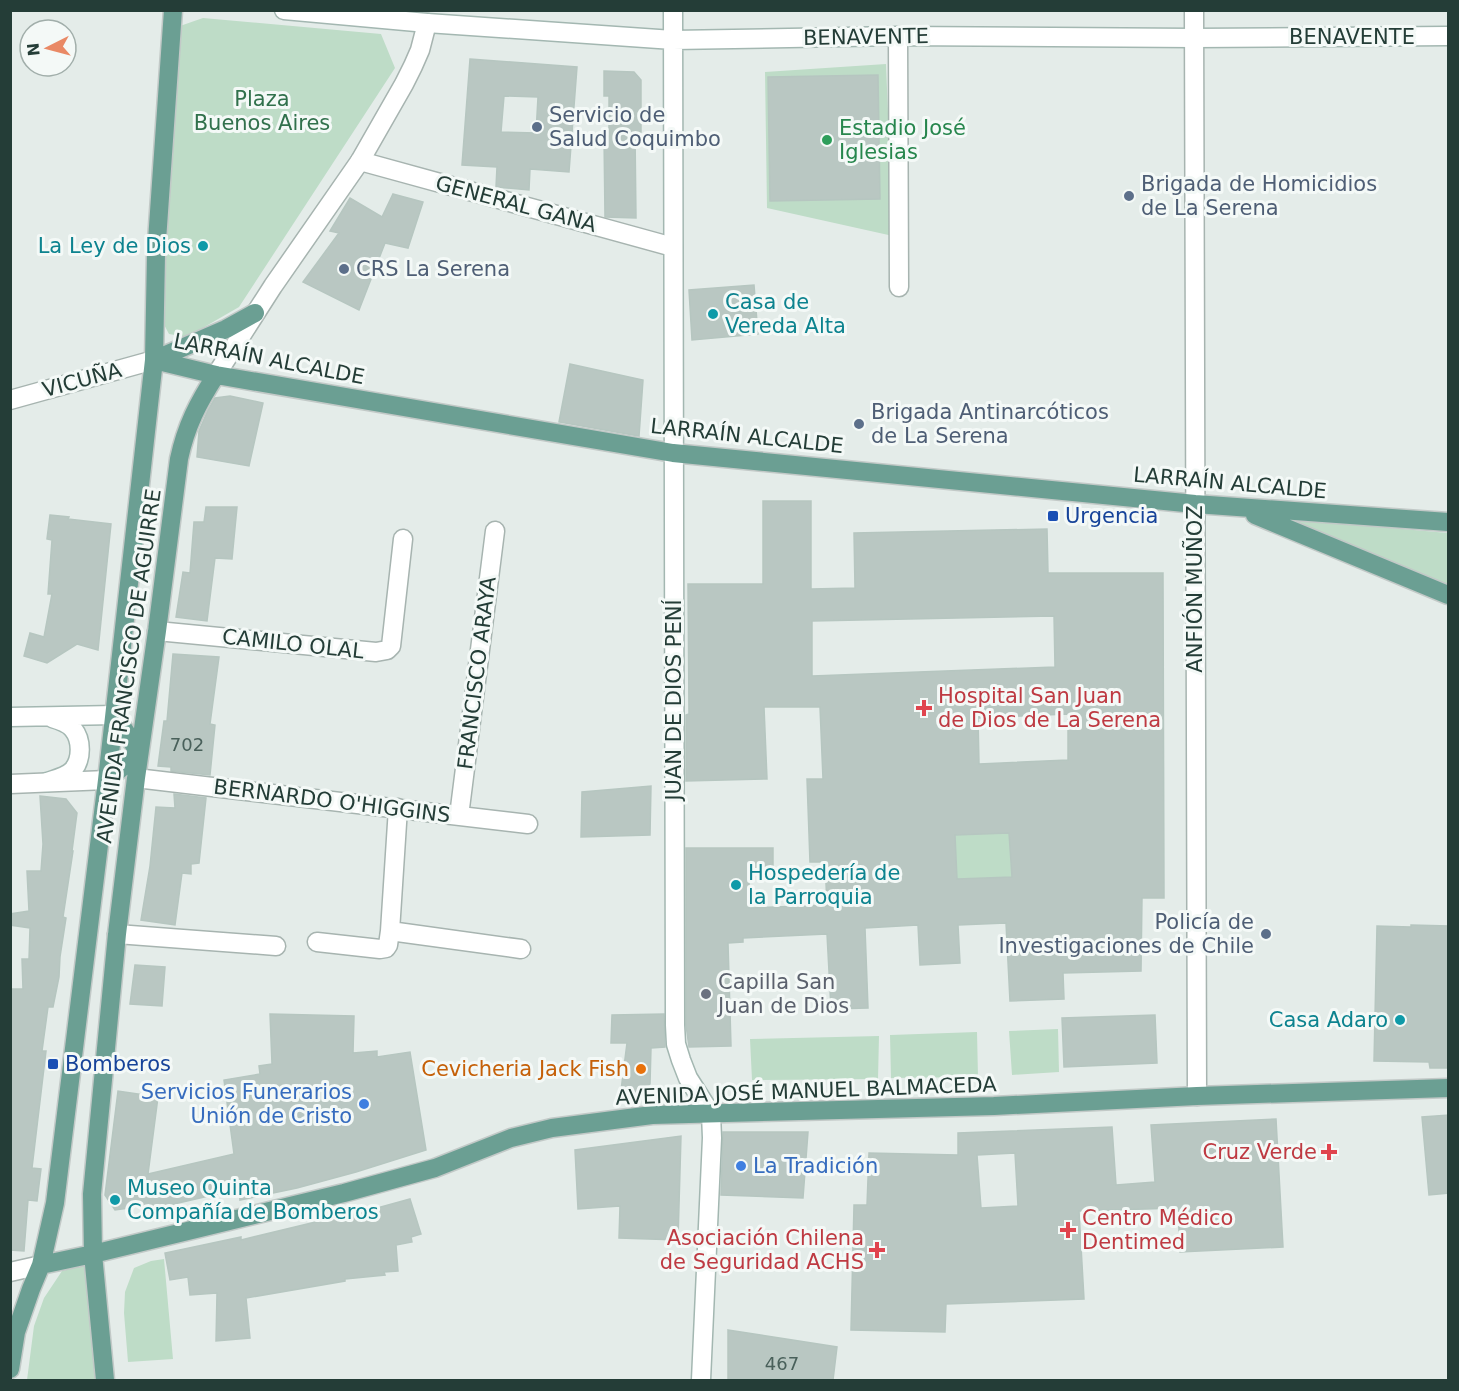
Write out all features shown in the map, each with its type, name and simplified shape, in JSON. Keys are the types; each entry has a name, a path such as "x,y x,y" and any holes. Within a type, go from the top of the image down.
{"main road":[{"name":"AVENIDA FRANCISCO DE AGUIRRE","path":"10,1369 16,1332 41,1265 55,1203 115,715 154,360 156,255 173,10"},
{"path":"154,360 226,329 255,313"},
{"name":"LARRAÍN ALCALDE","path":"154,360 216,375 673,453 1195,504 1449,522"},
{"name":"AVENIDA FRANCISCO DE AGUIRRE","path":"105,1380 93,1254 92,1194 117,934 179,459 192,416 216,375"},
{"path":"1240,508 1449,595"},
{"path":"107,780 139,753 115,715"},
{"name":"AVENIDA JOSÉ MANUEL BALMACEDA","path":"41,1265 344,1193 435,1168 511,1138 542,1131 652,1115 994,1106 1197,1096 1449,1088"}],"street":[{"name":"BENAVENTE","path":"284,10 427,23 673,40 898,36 1194,38 1449,36"},
{"name":"JUAN DE DIOS PENÍ","path":"673,10 676,1044 688,1078 711,1114"},
{"name":"ANFIÓN MUÑOZ","path":"1194,10 1197,1096"},
{"name":"AVENIDA FRANCISCO DE AGUIRRE","path":"216,375 255,313 360,161 413,66 427,23"},
{"path":"898,36 899,287"},
{"name":"GENERAL GANA","path":"360,161 673,247"},
{"name":"VICUÑA","path":"10,400 154,360"},
{"name":"FRANCISCO ARAYA","path":"459,816 495,531"},
{"name":"CAMILO OLAL","path":"157,631 376,652 387,650 391,646 403,539"},
{"path":"10,717 115,715"},
{"path":"45,716 62,721 73,729 79,741 80,756 74,769 63,777 47,782"},
{"name":"BERNARDO O'HIGGINS","path":"136,778 528,824"},
{"path":"10,784 107,780"},
{"path":"317,942 380,950 388,945 398,808"},
{"path":"390,931 521,949"},
{"path":"117,934 276,946"},
{"path":"701,1380 712,1138 711,1114"},
{"path":"10,1272 41,1265"}],"green space":[{"name":"Plaza Buenos Aires","path":"203,18 381,34 395,68 239,307 187,337 169,334 161,319 180,26"},
{"name":"Estadio José Iglesias","path":"886,64 893,236 767,208 765,72"},
{"path":"1277,518 1448,533 1448,600"},
{"path":"1009,833 1012,877 957,879 955,835"},
{"path":"1058,1029 1059,1072 1012,1075 1009,1031"},
{"path":"977,1032 978,1077 891,1078 890,1035"},
{"path":"879,1036 878,1079 752,1080 750,1039"},
{"path":"164,1259 173,1359 128,1362 124,1313 125,1292 134,1268 151,1261"},
{"path":"86,1265 97,1380 27,1380 34,1326 44,1298 62,1271"}],"building":[{"path":"470,59 577,67 569,172 530,169 529,190 496,187 497,167 462,165","holes":["504,96 538,97 536,133 501,132"]},
{"path":"604,71 634,72 641,80 641,132 635,132 636,218 605,217 604,136 609,136 609,96 604,96"},
{"name":"Estadio José Iglesias","path":"878,75 880,199 770,201 768,77"},
{"path":"393,194 423,202 408,248 385,243 359,310 303,282 339,233 330,231 350,198 382,217"},
{"name":"Casa de Vereda Alta","path":"754,285 758,334 692,340 689,290"},
{"path":"570,364 643,380 639,436 559,422"},
{"path":"230,396 263,403 249,466 197,457 199,431 208,410 215,398"},
{"path":"763,501 811,501 811,589 855,588 854,533 1047,529 1048,573 1163,573 1164,898 1142,898 1141,971 1063,973 1064,999 1010,1001 1006,923 958,925 960,963 920,965 918,925 865,928 868,1008 831,1009 827,934 743,938 743,942 728,943 731,1046 689,1047 686,1025 686,848 773,848 773,869 749,869 749,908 827,905 825,862 810,862 807,779 823,779 820,707 764,707 767,779 686,781 686,715 689,714 688,584 763,584","holes":["1054,616 1055,667 812,676 812,621","1068,714 1068,760 979,764 978,718","1009,833 1012,877 957,879 955,835"]},
{"path":"206,507 237,507 232,559 215,558 207,621 176,617 183,572 190,573 194,522 204,522"},
{"path":"50,515 111,524 98,650 77,644 47,663 24,656 30,633 44,637 52,594 48,594 52,540 47,539"},
{"path":"173,654 219,657 210,724 215,725 210,775 171,771 171,767 158,766 164,721 167,721"},
{"path":"651,786 650,835 581,837 582,792"},
{"path":"174,794 206,798 199,863 191,864 191,874 182,873 175,925 141,920 150,866 156,807 175,808"},
{"path":"40,796 66,799 77,813 63,917 66,918 59,977 53,1007 48,1007 42,1051 46,1051 32,1168 41,1169 37,1201 28,1200 24,1251 10,1250 10,989 23,989 22,959 29,959 30,928 10,925 10,914 29,911 27,871 41,871 43,844"},
{"name":"Casa Adaro","path":"1411,925 1449,926 1449,1068 1430,1068 1429,1062 1374,1061 1377,926 1411,927"},
{"path":"135,965 165,967 162,1006 130,1004"},
{"path":"270,1014 354,1016 353,1053 377,1051 377,1057 410,1052 426,1150 297,1188 240,1200 239,1189 152,1209 151,1205 115,1210 105,1195 118,1091 158,1097 148,1174 234,1154 224,1080 260,1074 259,1066 272,1064"},
{"path":"664,1014 665,1047 651,1048 650,1084 639,1095 620,1098 627,1043 611,1043 612,1015"},
{"path":"1155,1015 1157,1063 1064,1067 1062,1018"},
{"path":"1449,1115 1449,1193 1429,1195 1422,1117"},
{"path":"1276,1119 1283,1247 1180,1252 1178,1208 1079,1211 1084,1299 946,1304 945,1332 851,1330 854,1205 867,1205 869,1153 958,1155 958,1133 1112,1127 1116,1185 1155,1182 1151,1125","holes":["1015,1153 1018,1206 981,1208 977,1155"]},
{"name":"La Tradición","path":"723,1132 808,1132 803,1198 721,1195"},
{"path":"681,1136 678,1240 619,1238 620,1206 578,1209 575,1150"},
{"path":"410,1199 421,1234 411,1237 412,1242 396,1245 398,1271 246,1298 250,1338 216,1341 217,1293 190,1295 188,1277 170,1280 165,1253 241,1237 241,1240"},
{"path":"728,1330 837,1347 833,1380 728,1380"}],"place":[{"name":"Servicio de Salud Coquimbo","path":"537,127"},
{"name":"Estadio José Iglesias","path":"827,140"},
{"name":"Brigada de Homicidios de La Serena","path":"1129,196"},
{"name":"La Ley de Dios","path":"203,246"},
{"name":"CRS La Serena","path":"344,269"},
{"name":"Casa de Vereda Alta","path":"713,314"},
{"name":"Brigada Antinarcóticos de La Serena","path":"859,424"},
{"name":"Urgencia","path":"1053,516"},
{"name":"Hospital San Juan de Dios de La Serena","path":"924,708"},
{"name":"Hospedería de la Parroquia","path":"736,885"},
{"name":"Policía de Investigaciones de Chile","path":"1266,934"},
{"name":"Capilla San Juan de Dios","path":"706,994"},
{"name":"Casa Adaro","path":"1400,1020"},
{"name":"Bomberos","path":"53,1064"},
{"name":"Cevicheria Jack Fish","path":"641,1069"},
{"name":"Servicios Funerarios Unión de Cristo","path":"364,1104"},
{"name":"Cruz Verde","path":"1329,1152"},
{"name":"La Tradición","path":"741,1166"},
{"name":"Museo Quinta Compañía de Bomberos","path":"115,1200"},
{"name":"Centro Médico Dentimed","path":"1068,1230"},
{"name":"Asociación Chilena de Seguridad ACHS","path":"877,1250"}]}
